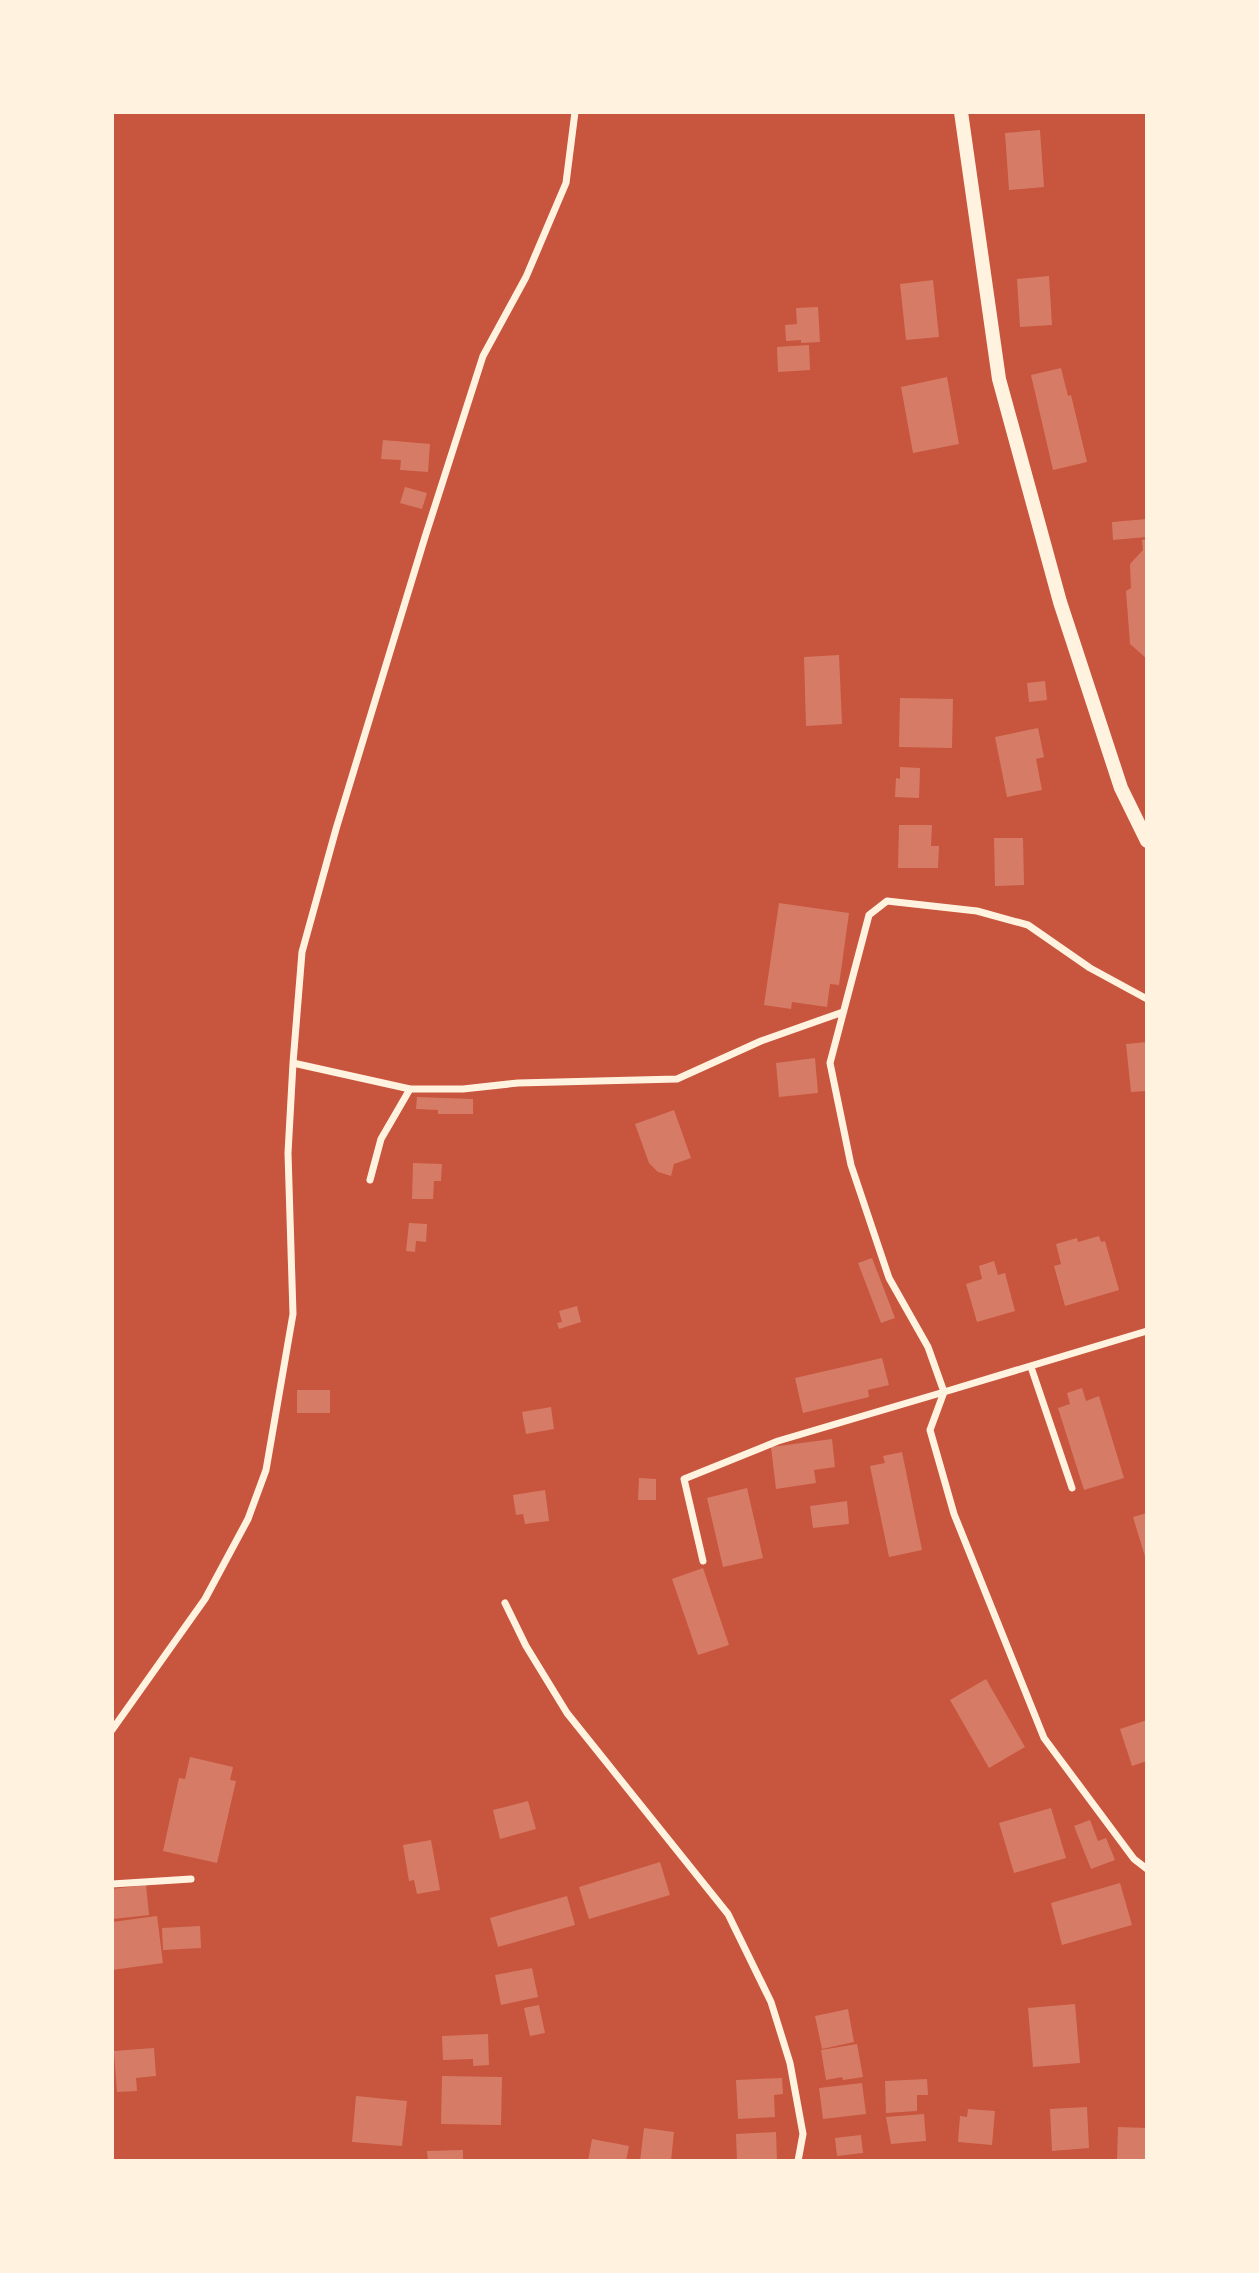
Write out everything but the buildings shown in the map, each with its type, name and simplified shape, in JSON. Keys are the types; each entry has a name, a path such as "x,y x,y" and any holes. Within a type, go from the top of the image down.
{"main road":[{"path":"961,112 999,379 1060,602 1121,788 1147,841"}],"street":[{"path":"112,1730 205,1599 248,1519 266,1470 293,1314 288,1153 302,952 336,829 483,356 526,277 566,183 575,112"},
{"path":"1147,999 1090,968 1028,925 977,911 887,901 869,915 830,1063 851,1165 889,1278 928,1347 944,1392 930,1430 954,1514 1044,1738 1134,1859 1147,1869"},
{"path":"293,1063 410,1089 677,1079 761,1041 843,1012"},
{"path":"370,1180 381,1139 410,1089"},
{"path":"703,1561 684,1479 779,1441 1147,1331"},
{"path":"1031,1367 1072,1488"},
{"path":"505,1603 526,1646 567,1713 728,1914 771,2002 790,2063 803,2134 798,2161"},
{"path":"112,1884 191,1879"}]}
